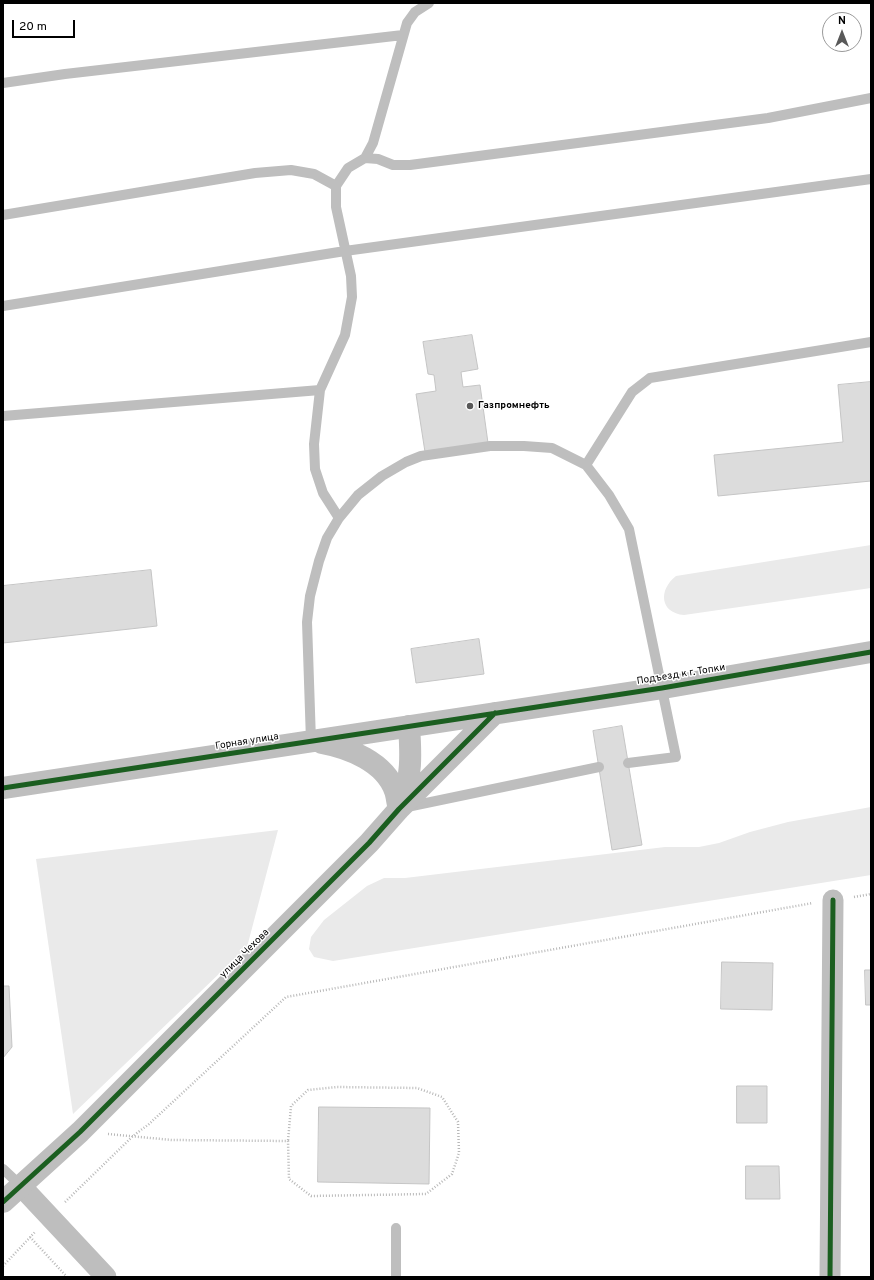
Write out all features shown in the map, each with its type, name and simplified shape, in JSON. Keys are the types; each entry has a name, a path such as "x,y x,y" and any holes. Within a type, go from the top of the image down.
{"street":[{"name":"Подъезд к г. Топки","path":"494,713 662,688 871,652"},
{"name":"Горная улица","path":"3,788 494,713"},
{"name":"улица Чехова","path":"3,1202 80,1132 369,843 399,809 494,713"},
{"path":"399,809 410,774 411,750 409,726"},
{"path":"311,741 341,746 368,760 385,775 394,790 399,809"},
{"path":"830,1277 833,900"},
{"path":"20,1185 106,1277"}],"lane":[{"path":"339,518 323,493 316,469 314,444 320,390 345,335 349,317 351,276 336,207 336,186 348,168 365,158 373,143 407,23 415,12 430,3"},
{"path":"3,83 65,74 403,35"},
{"path":"365,158 378,159 393,165 410,165 768,118 871,98"},
{"path":"3,215 255,173 291,170 299,171 314,174 336,186"},
{"path":"3,306 345,251 871,179"},
{"path":"586,465 632,392 650,378 871,342"},
{"path":"3,416 320,390"},
{"path":"311,741 307,622 310,596 319,561 327,538 339,518 358,495 382,476 406,462 421,456 490,446 524,446 552,448 586,465 609,495 629,528 676,757 628,763"},
{"path":"399,809 599,767"},
{"path":"3,1169 20,1185"},
{"path":"396,1228 396,1277"}],"path":[{"path":"3,1266 49,1217 133,1136 149,1124 286,996 871,894"},
{"path":"337,1087 417,1088 442,1097 458,1122 459,1153 452,1174 426,1194 311,1196 289,1179 288,1141 290,1106 308,1090 337,1087"},
{"path":"80,1132 172,1140 288,1141"},
{"path":"30,1237 67,1277"}],"shaded area":[{"path":"871,545 871,588 684,615 670,610 664,600 666,588 676,576"},
{"path":"871,807 871,875 333,961 314,957 309,949 311,937 324,920 367,886 384,878 405,878 665,847 699,847 719,843 750,832 788,822"},
{"path":"278,830 247,947 73,1114 36,859"}],"building":[{"path":"472,335 478,369 461,372 463,387 480,385 488,443 425,452 416,394 436,391 434,375 428,374 423,342"},
{"path":"871,382 871,481 718,496 714,455 843,442 838,385"},
{"path":"151,570 157,626 3,643 3,586"},
{"path":"479,639 484,674 416,683 411,649"},
{"path":"622,726 642,845 612,850 593,731"},
{"path":"722,962 773,963 772,1010 721,1009"},
{"path":"865,970 871,970 871,1005 866,1005"},
{"path":"3,986 9,986 12,1047 3,1058"},
{"path":"737,1086 767,1086 767,1123 737,1123"},
{"path":"319,1107 430,1108 429,1184 318,1182"},
{"path":"746,1166 779,1166 780,1199 746,1199"}],"cycle path":[{"path":"3,788 662,688 871,652"},
{"path":"3,1202 80,1132 369,843 399,809 495,713"},
{"path":"830,1277 833,900"}],"place":[{"name":"Газпромнефть","path":"470,406"}]}
